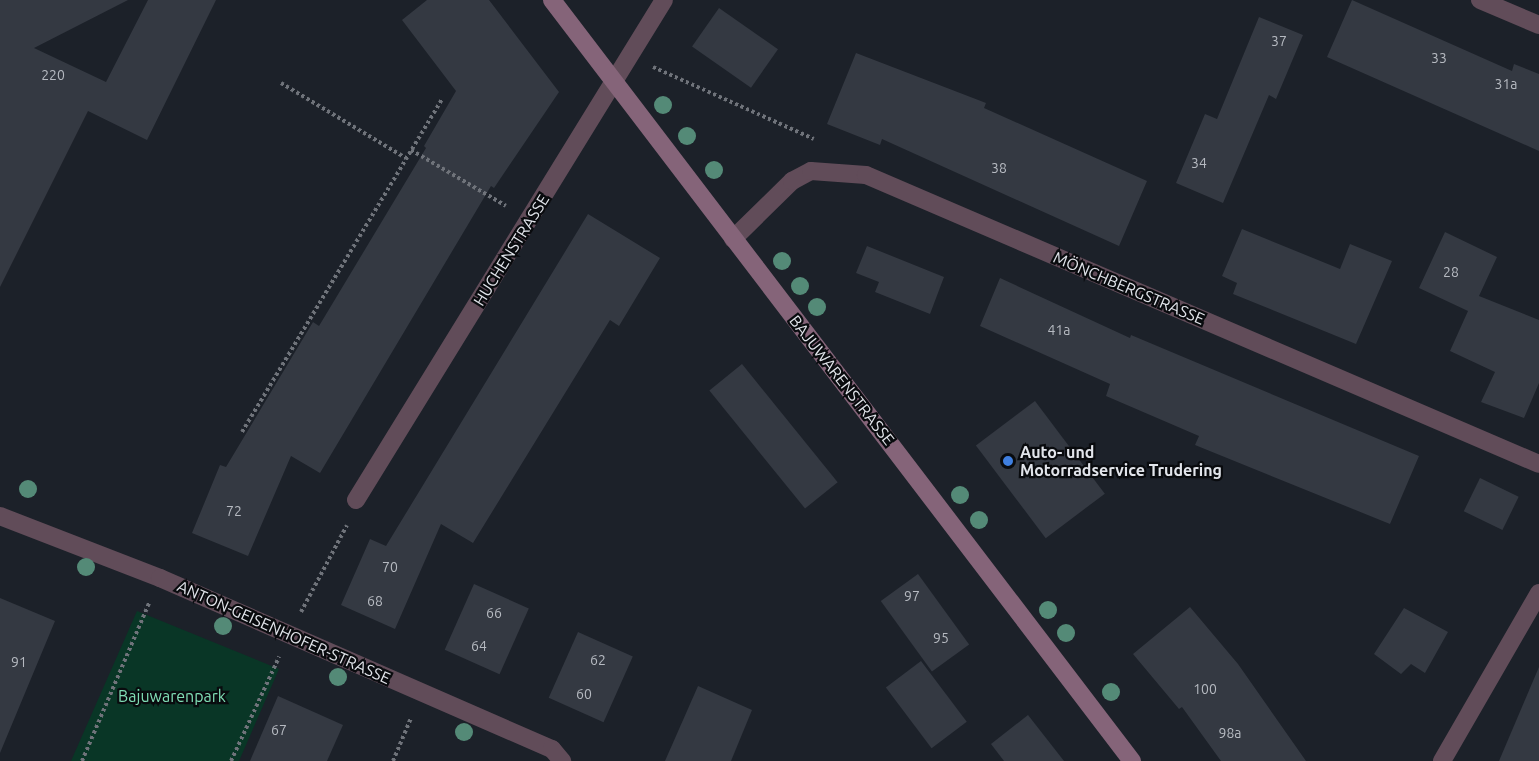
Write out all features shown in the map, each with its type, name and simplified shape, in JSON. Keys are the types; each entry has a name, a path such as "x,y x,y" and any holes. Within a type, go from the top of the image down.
{"main road":[{"name":"BAJUWARENSTRASSE","path":"552,0 1132,761"}],"street":[{"name":"HUCHENSTRASSE","path":"356,500 664,0"},
{"path":"1480,0 1539,26"},
{"name":"MÖNCHBERGSTRASSE","path":"733,239 792,181 810,171 866,175 1539,464"},
{"name":"ANTON-GEISENHOFER-STRASSE","path":"0,516 160,578 422,692 552,749 562,761"},
{"path":"1442,761 1539,593"}],"path":[{"path":"647,64 814,139"},
{"path":"281,83 406,158"},
{"path":"242,432 442,99"},
{"path":"411,150 530,220"},
{"path":"298,618 356,500"},
{"path":"82,761 160,578"},
{"path":"231,761 279,656"},
{"path":"393,761 422,692"}],"green space":[{"name":"Bajuwarenpark","path":"137,611 279,669 239,761 71,761"}],"building":[{"path":"0,0 128,0 34,48 106,82 148,0 216,0 147,140 88,111 0,287"},
{"path":"427,0 489,0 559,92 494,188 491,186 320,473 291,456 248,556 192,533 220,465 226,467 313,322 319,326 426,148 424,146 456,91 402,20"},
{"path":"1352,0 1512,71 1514,64 1539,74 1539,151 1327,57"},
{"path":"719,8 778,49 751,88 692,47"},
{"path":"1259,17 1303,35 1276,99 1269,95 1223,203 1176,183 1205,114 1217,119"},
{"path":"856,53 986,103 984,108 1147,181 1119,246 882,139 880,145 827,124"},
{"path":"588,214 660,258 619,326 610,320 473,543 441,524 395,629 341,605 370,539 386,546"},
{"path":"1242,229 1340,269 1350,244 1392,261 1356,344 1233,294 1237,283 1222,276"},
{"path":"1445,232 1497,257 1479,296 1539,320 1539,383 1524,418 1481,402 1495,372 1450,351 1468,311 1419,288"},
{"path":"867,246 944,277 930,314 875,292 879,282 856,273"},
{"path":"1000,278 1130,338 1131,335 1419,456 1390,524 1195,445 1199,436 1106,396 1110,384 980,326"},
{"path":"742,364 838,482 805,509 709,390"},
{"path":"1035,401 1105,494 1046,538 976,446"},
{"path":"1480,478 1519,497 1502,530 1464,511"},
{"path":"918,574 969,644 932,671 881,601"},
{"path":"474,584 529,608 500,674 445,650"},
{"path":"0,598 55,621 0,753"},
{"path":"1190,607 1238,664 1306,761 1221,761 1182,707 1179,709 1133,654"},
{"path":"1404,608 1448,632 1425,673 1411,664 1401,674 1374,654"},
{"path":"578,632 633,656 604,722 549,698"},
{"path":"921,661 967,722 932,748 886,687"},
{"path":"1539,667 1539,761 1499,761"},
{"path":"698,686 752,710 731,761 665,761"},
{"path":"278,696 343,725 327,761 250,761"},
{"path":"1028,715 1064,761 1004,761 991,744"}],"place":[{"name":"Auto- und Motorradservice Trudering","path":"1008,461"}]}
